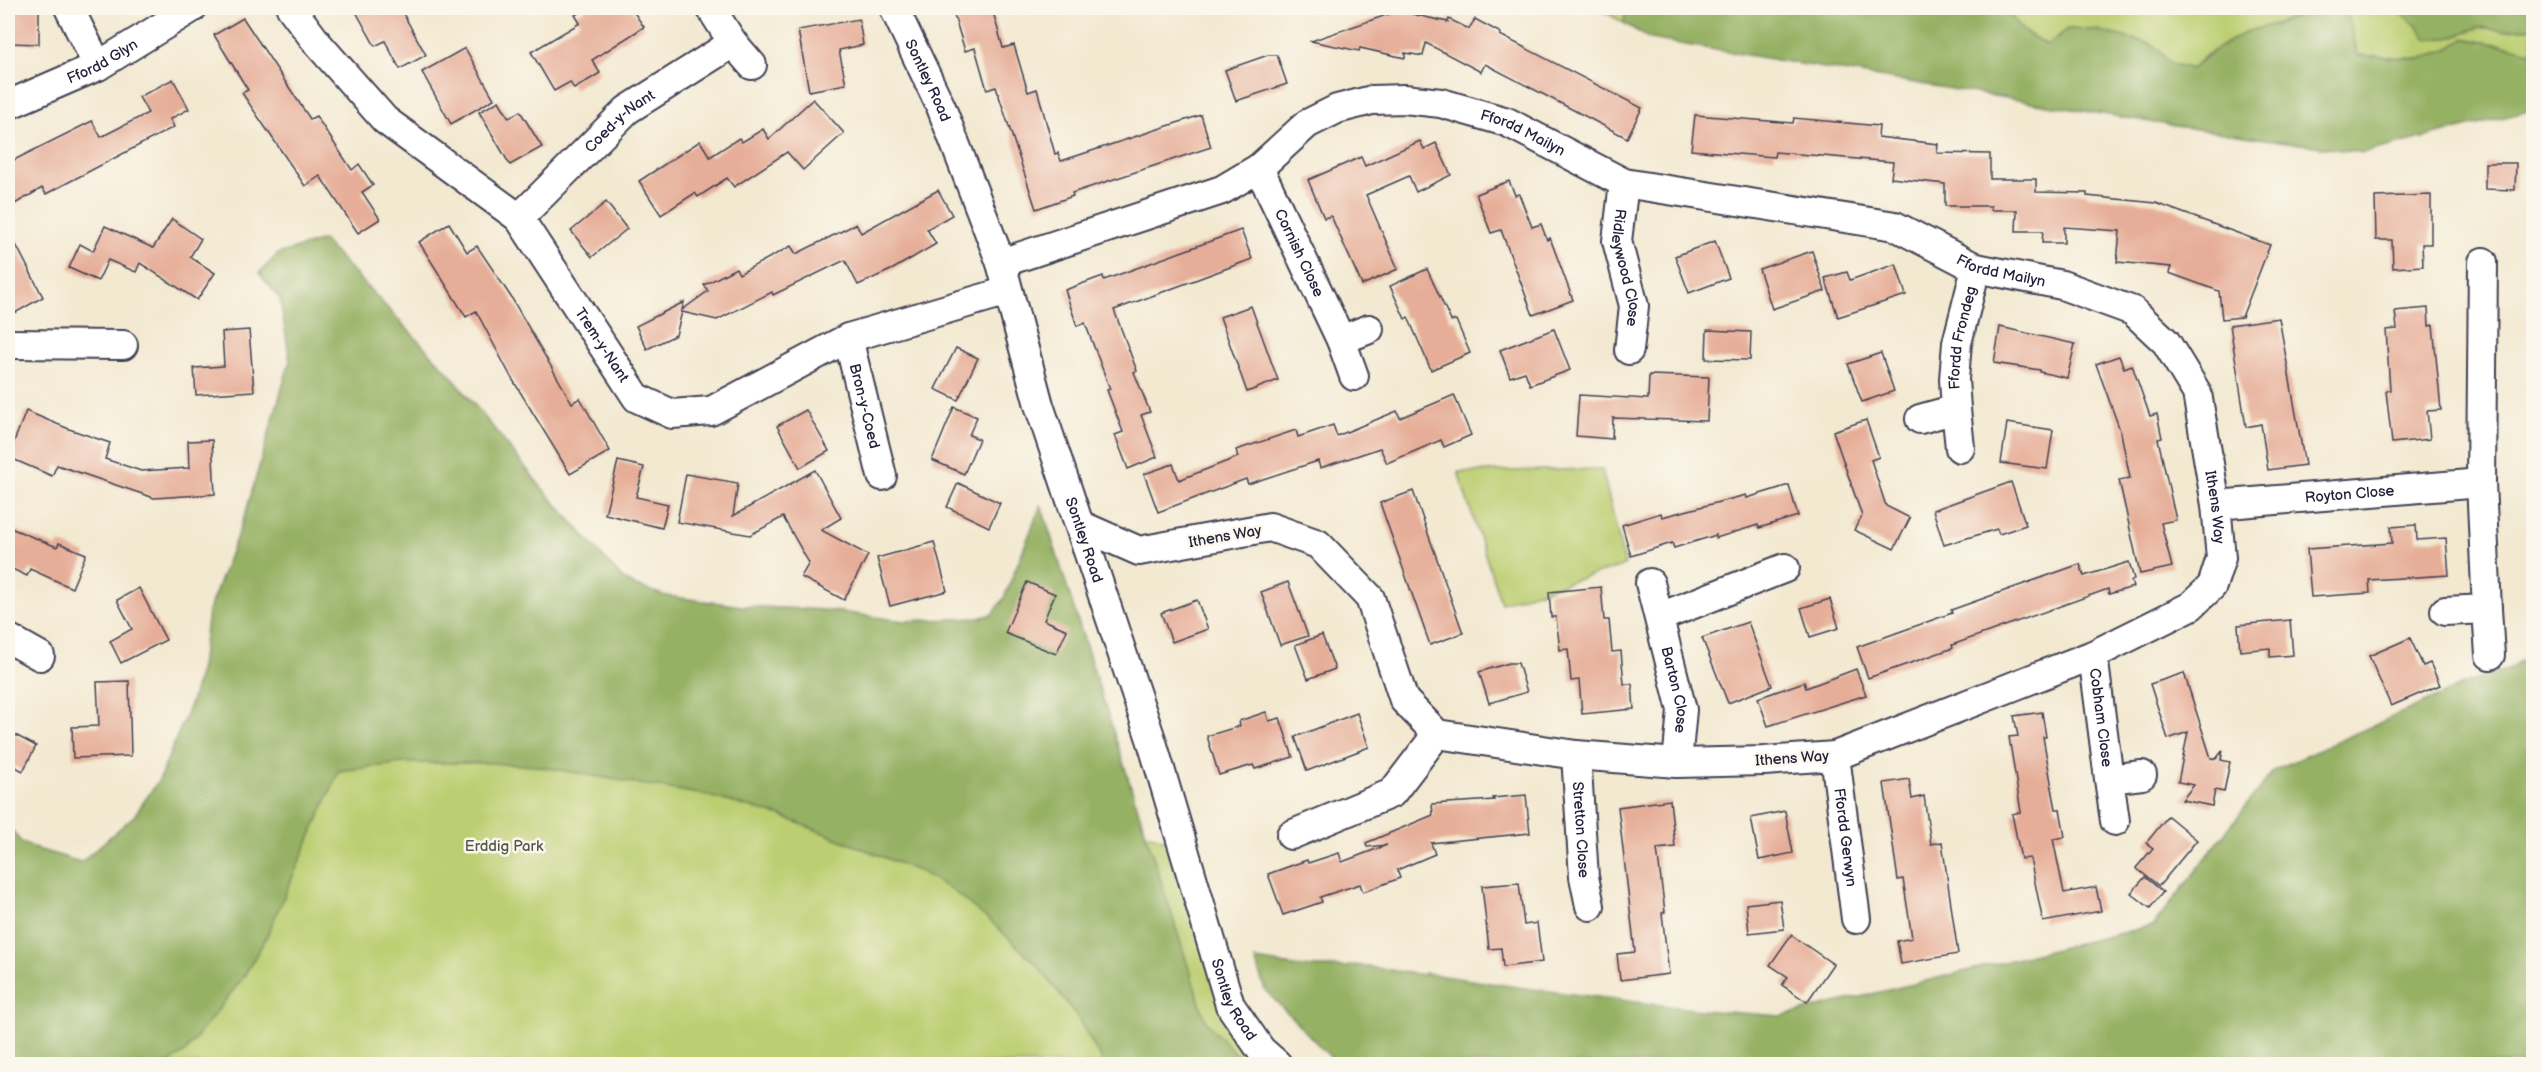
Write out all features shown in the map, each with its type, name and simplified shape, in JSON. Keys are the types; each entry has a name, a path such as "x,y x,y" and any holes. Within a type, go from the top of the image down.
{"street":[{"path":"69,8 98,66"},
{"name":"Ffordd Glyn","path":"8,105 98,66 192,8"},
{"name":"Trem-y-Nant","path":"291,8 318,45 385,120 519,218 637,398 672,414 711,411 848,338 1008,291"},
{"name":"Sontley Road","path":"894,8 941,107 1001,263 1039,405 1152,742 1230,1005 1261,1050 1277,1065"},
{"path":"712,10 733,43 752,65"},
{"name":"Coed-y-Nant","path":"519,218 627,110 733,43"},
{"name":"Ffordd Mailyn","path":"1001,263 1222,190 1259,168 1307,124 1337,109 1372,100 1404,99 1441,103 1507,122 1624,183 1895,226 1976,268 2062,285"},
{"name":"Cornish Close","path":"1259,168 1341,340 1354,376"},
{"name":"Ridleywood Close","path":"1624,183 1617,241 1634,306 1629,350"},
{"path":"2482,262 2481,483 2490,655"},
{"name":"Ffordd Frondeg","path":"1960,448 1954,379 1957,343 1976,268"},
{"name":"Ithens Way","path":"1080,525 1139,551 1270,528 1318,544 1370,598 1404,700 1437,734 1576,754 1677,763 1764,761 1835,756 2093,655 2191,606 2212,586 2221,558 2217,505 2198,393 2166,342 2133,311 2062,285"},
{"path":"1341,340 1369,329"},
{"name":"Bron-y-Coed","path":"848,338 882,476"},
{"path":"8,344 123,345"},
{"name":"Ffordd Frondeg","path":"1920,419 1956,409"},
{"name":"Royton Close","path":"2217,505 2481,483"},
{"path":"1660,617 1785,568"},
{"name":"Barton Close","path":"1650,584 1682,710 1677,763"},
{"path":"2445,611 2487,609"},
{"path":"8,638 40,656"},
{"name":"Cobham Close","path":"2093,655 2115,821"},
{"path":"1291,835 1392,793 1437,734"},
{"name":"Stretton Close","path":"1576,754 1584,877 1590,906"},
{"name":"Ffordd Gerwyn","path":"1835,756 1856,919"},
{"name":"Cobham Close","path":"2109,779 2142,775"}],"green space":[{"path":"1598,8 1626,8 1624,23"},
{"path":"1626,8 2004,8 2023,31 2047,45 2068,29 2096,30 2152,44 2170,63 2191,69 2230,40 2254,29 2280,23 2315,9 2337,9 2347,12 2358,55 2420,59 2448,49 2464,38 2533,53 2533,110 2363,153 2169,125 1650,39 1624,23"},
{"path":"2005,8 2048,10 2051,8 2315,8 2284,21 2246,32 2206,55 2191,69 2170,63 2152,44 2096,30 2068,29 2047,45 2023,31"},
{"path":"2334,8 2394,8 2417,26 2449,38 2479,27 2503,30 2533,28 2533,53 2464,38 2448,49 2420,59 2357,55 2347,12"},
{"path":"2394,8 2533,8 2533,28 2503,30 2479,27 2449,38 2426,39 2417,26"},
{"path":"323,240 448,372 542,488 622,578 633,585 666,596 742,606 826,610 904,621 979,618 993,614 1004,598 1041,505 1206,1022 1245,1064 1104,1064 1076,1015 1037,965 996,926 952,890 921,872 781,816 705,795 536,766 492,763 403,763 339,771 265,940 242,979 186,1051 168,1064 8,1064 8,825 21,842 81,862 134,816 159,780 191,702 201,667 208,612 245,515 290,361 280,299 259,273 278,254"},
{"path":"1602,469 1625,565 1501,603 1458,472"},
{"name":"Erddig Park","path":"531,625 1184,846 1230,1005 1277,1064 8,1064 8,965"},
{"path":"2533,653 2533,1064 1337,1064 1265,990 1255,960 1300,967 1354,965 1700,1010 1782,1016 2154,925 2274,770 2490,673 2508,669"}],"building":[{"path":"8,8 39,8 39,44 8,43"},
{"path":"354,8 400,8 426,55 400,69 385,41 375,46"},
{"path":"587,8 631,8 644,27 592,60 600,73 574,89 570,82 554,91 531,52 580,23 575,15"},
{"path":"952,8 992,8 1003,48 1014,45 1028,92 1037,89 1055,154 1058,153 1061,161 1201,115 1211,147 1072,193 1073,196 1036,209 996,87 987,90 975,48 965,51"},
{"path":"1398,11 1448,22 1449,19 1469,29 1475,19 1501,33 1500,35 1642,108 1627,138 1485,64 1481,72 1426,43 1423,56 1405,53 1405,58 1360,48 1359,51 1311,41"},
{"path":"243,18 310,119 316,116 352,170 359,164 373,185 362,192 380,219 358,233 320,176 305,186 242,93 248,90 214,35"},
{"path":"859,19 863,45 839,50 846,84 809,91 798,30"},
{"path":"465,48 494,99 451,124 422,72"},
{"path":"1268,55 1277,55 1287,84 1236,101 1225,70"},
{"path":"173,79 189,109 170,119 174,127 46,194 42,188 8,208 8,163 92,121 101,137 148,113 139,97"},
{"path":"813,99 844,133 803,170 787,152 734,187 727,178 698,197 695,193 661,215 639,181 700,141 710,157 739,138 742,142 763,129 769,139"},
{"path":"499,101 509,118 520,111 542,147 510,165 479,112"},
{"path":"1695,115 1793,123 1794,118 1879,126 1878,137 1938,144 1937,153 1990,154 1990,179 2036,179 2036,192 2087,193 2087,196 2156,203 2270,245 2242,317 2222,319 2219,291 2169,273 2171,267 2117,262 2120,231 2064,227 2064,243 2042,243 2043,231 2016,231 2017,210 1991,210 1991,206 1945,206 1945,184 1891,178 1893,162 1775,152 1774,157 1691,150"},
{"path":"1420,141 1424,149 1436,143 1451,175 1416,192 1409,176 1366,195 1398,269 1362,285 1331,216 1324,218 1308,180 1361,157 1365,166"},
{"path":"2485,163 2516,163 2515,190 2485,189"},
{"path":"1509,181 1515,195 1519,194 1532,227 1541,224 1547,240 1550,238 1573,300 1533,315 1501,230 1491,233 1476,194"},
{"path":"938,190 952,215 927,229 936,244 893,269 858,285 845,260 773,295 772,292 717,320 682,312 676,335 647,349 636,326 684,302 682,310 708,291 704,285 736,268 739,274 791,246 796,254 856,224 861,233"},
{"path":"2431,195 2431,244 2422,244 2423,266 2393,268 2392,240 2376,240 2375,197"},
{"path":"606,202 627,229 592,257 571,231"},
{"path":"172,219 201,239 190,257 215,273 197,300 140,263 136,272 108,260 98,281 69,268 80,244 93,251 105,226 153,248"},
{"path":"449,223 467,252 477,246 511,297 572,403 580,398 610,451 570,474 511,377 476,311 466,317 419,242"},
{"path":"8,229 43,297 8,317"},
{"path":"1241,230 1252,259 1114,310 1150,412 1141,415 1157,457 1128,469 1115,435 1123,432 1107,390 1110,389 1085,323 1077,326 1065,290 1103,276 1104,280"},
{"path":"1715,241 1729,278 1689,293 1675,256"},
{"path":"1812,251 1825,291 1772,309 1759,269"},
{"path":"1896,264 1906,295 1838,317 1825,278 1847,272 1850,280"},
{"path":"1427,269 1451,321 1456,320 1470,353 1431,370 1408,317 1405,319 1390,286"},
{"path":"1251,306 1278,380 1247,392 1220,317"},
{"path":"2428,308 2429,326 2433,325 2441,410 2427,411 2430,439 2392,443 2386,391 2390,390 2386,330 2397,329 2395,311"},
{"path":"2279,318 2305,465 2268,470 2261,424 2246,427 2230,325"},
{"path":"2000,327 2075,344 2067,378 2040,372 2040,370 1994,363"},
{"path":"1554,329 1570,370 1530,385 1525,372 1510,377 1500,350"},
{"path":"249,330 254,391 196,395 194,368 224,366 222,332"},
{"path":"1707,330 1751,332 1750,360 1706,359"},
{"path":"956,348 978,358 958,400 935,389"},
{"path":"1881,353 1894,391 1862,402 1848,364"},
{"path":"2119,356 2124,368 2132,365 2150,416 2157,414 2162,438 2158,439 2176,520 2161,523 2172,567 2140,574 2119,480 2130,478 2121,433 2096,364"},
{"path":"1649,375 1709,377 1707,421 1613,418 1612,439 1576,436 1579,395 1648,399"},
{"path":"1454,395 1471,435 1444,447 1441,440 1387,463 1380,448 1320,468 1318,461 1248,484 1246,479 1158,512 1144,474 1173,464 1179,480 1238,457 1236,450 1296,430 1298,437 1333,425 1337,436 1397,411 1400,418"},
{"path":"954,407 977,417 969,435 979,439 964,474 932,460"},
{"path":"806,410 829,451 800,468 777,426"},
{"path":"26,411 110,443 105,459 141,471 189,468 188,441 212,440 215,494 154,498 57,465 52,476 8,457"},
{"path":"1866,420 1879,457 1871,460 1886,506 1910,518 1894,549 1854,530 1862,516 1833,431"},
{"path":"2007,423 2053,430 2047,469 2001,463"},
{"path":"618,461 644,467 636,497 668,504 662,528 605,514"},
{"path":"815,470 841,518 821,530 868,555 844,600 801,577 809,563 783,517 750,535 677,522 686,474 738,483 733,516"},
{"path":"2011,482 2026,525 1999,534 1997,529 1944,545 1933,510"},
{"path":"958,483 1000,503 989,527 947,507"},
{"path":"1789,485 1798,516 1716,538 1716,535 1674,548 1672,543 1631,556 1622,525 1661,513 1662,517 1746,495 1747,498"},
{"path":"1413,491 1463,633 1430,645 1380,503"},
{"path":"2416,525 2417,540 2446,538 2449,575 2369,580 2370,593 2311,597 2307,549 2392,543 2391,527"},
{"path":"8,527 57,547 59,543 86,554 72,588 30,569 27,576 8,567"},
{"path":"934,542 947,591 890,606 877,558"},
{"path":"2129,562 2134,579 2131,581 2133,587 2109,594 2108,589 1868,678 1857,647 1952,613 1951,610 2080,564 2084,576"},
{"path":"1027,582 1055,594 1044,620 1067,630 1056,654 1005,633"},
{"path":"1288,582 1308,636 1280,645 1261,592"},
{"path":"1601,587 1604,620 1609,620 1612,652 1621,651 1624,684 1632,684 1634,709 1582,714 1579,680 1571,681 1568,649 1560,650 1556,617 1551,617 1549,592"},
{"path":"139,588 166,640 121,663 110,641 132,629 117,600"},
{"path":"1830,599 1839,628 1810,637 1801,608"},
{"path":"1197,600 1208,629 1172,642 1161,613"},
{"path":"2290,620 2293,655 2270,657 2270,648 2240,651 2238,625"},
{"path":"1748,622 1772,686 1728,703 1702,638"},
{"path":"1322,635 1335,669 1308,679 1295,645"},
{"path":"2410,638 2423,666 2430,663 2440,685 2391,706 2369,656"},
{"path":"1509,663 1518,663 1527,692 1489,703 1479,672"},
{"path":"1856,669 1866,695 1768,726 1758,698 1804,682 1806,688"},
{"path":"2184,673 2211,758 2216,759 2223,750 2221,760 2230,762 2224,792 2215,790 2212,806 2182,800 2194,785 2178,782 2188,732 2168,739 2150,684"},
{"path":"129,681 131,756 73,758 72,727 99,726 97,682"},
{"path":"1266,712 1269,721 1280,718 1293,757 1255,769 1253,765 1219,775 1207,736 1240,726 1239,721"},
{"path":"2042,712 2046,737 2043,737 2052,788 2056,809 2060,809 2065,837 2053,839 2064,893 2096,887 2101,911 2043,922 2030,858 2021,859 2012,814 2021,812 2009,737 2018,736 2014,716"},
{"path":"1357,713 1369,747 1307,771 1295,737"},
{"path":"8,731 36,746 23,771 8,763"},
{"path":"1909,779 1912,799 1924,796 1931,844 1942,842 1958,954 1901,964 1897,941 1912,938 1903,879 1898,880 1884,783"},
{"path":"1526,795 1530,833 1431,843 1435,854 1397,870 1400,878 1363,892 1360,884 1320,897 1322,902 1283,915 1268,874 1307,860 1308,863 1339,853 1342,862 1387,845 1367,847 1366,843 1433,815 1432,804 1494,800 1493,798"},
{"path":"1670,800 1675,847 1657,849 1665,912 1662,913 1669,974 1620,980 1617,954 1635,952 1618,807"},
{"path":"1785,811 1793,853 1759,860 1751,818"},
{"path":"2168,816 2197,840 2159,886 2136,868 2153,848 2146,843"},
{"path":"2145,877 2163,892 2150,908 2131,893"},
{"path":"1519,883 1524,925 1537,923 1542,962 1503,967 1501,948 1489,949 1482,886"},
{"path":"1780,900 1784,929 1749,933 1746,904"},
{"path":"1791,935 1833,964 1807,1002 1782,985 1788,977 1770,965"}]}
